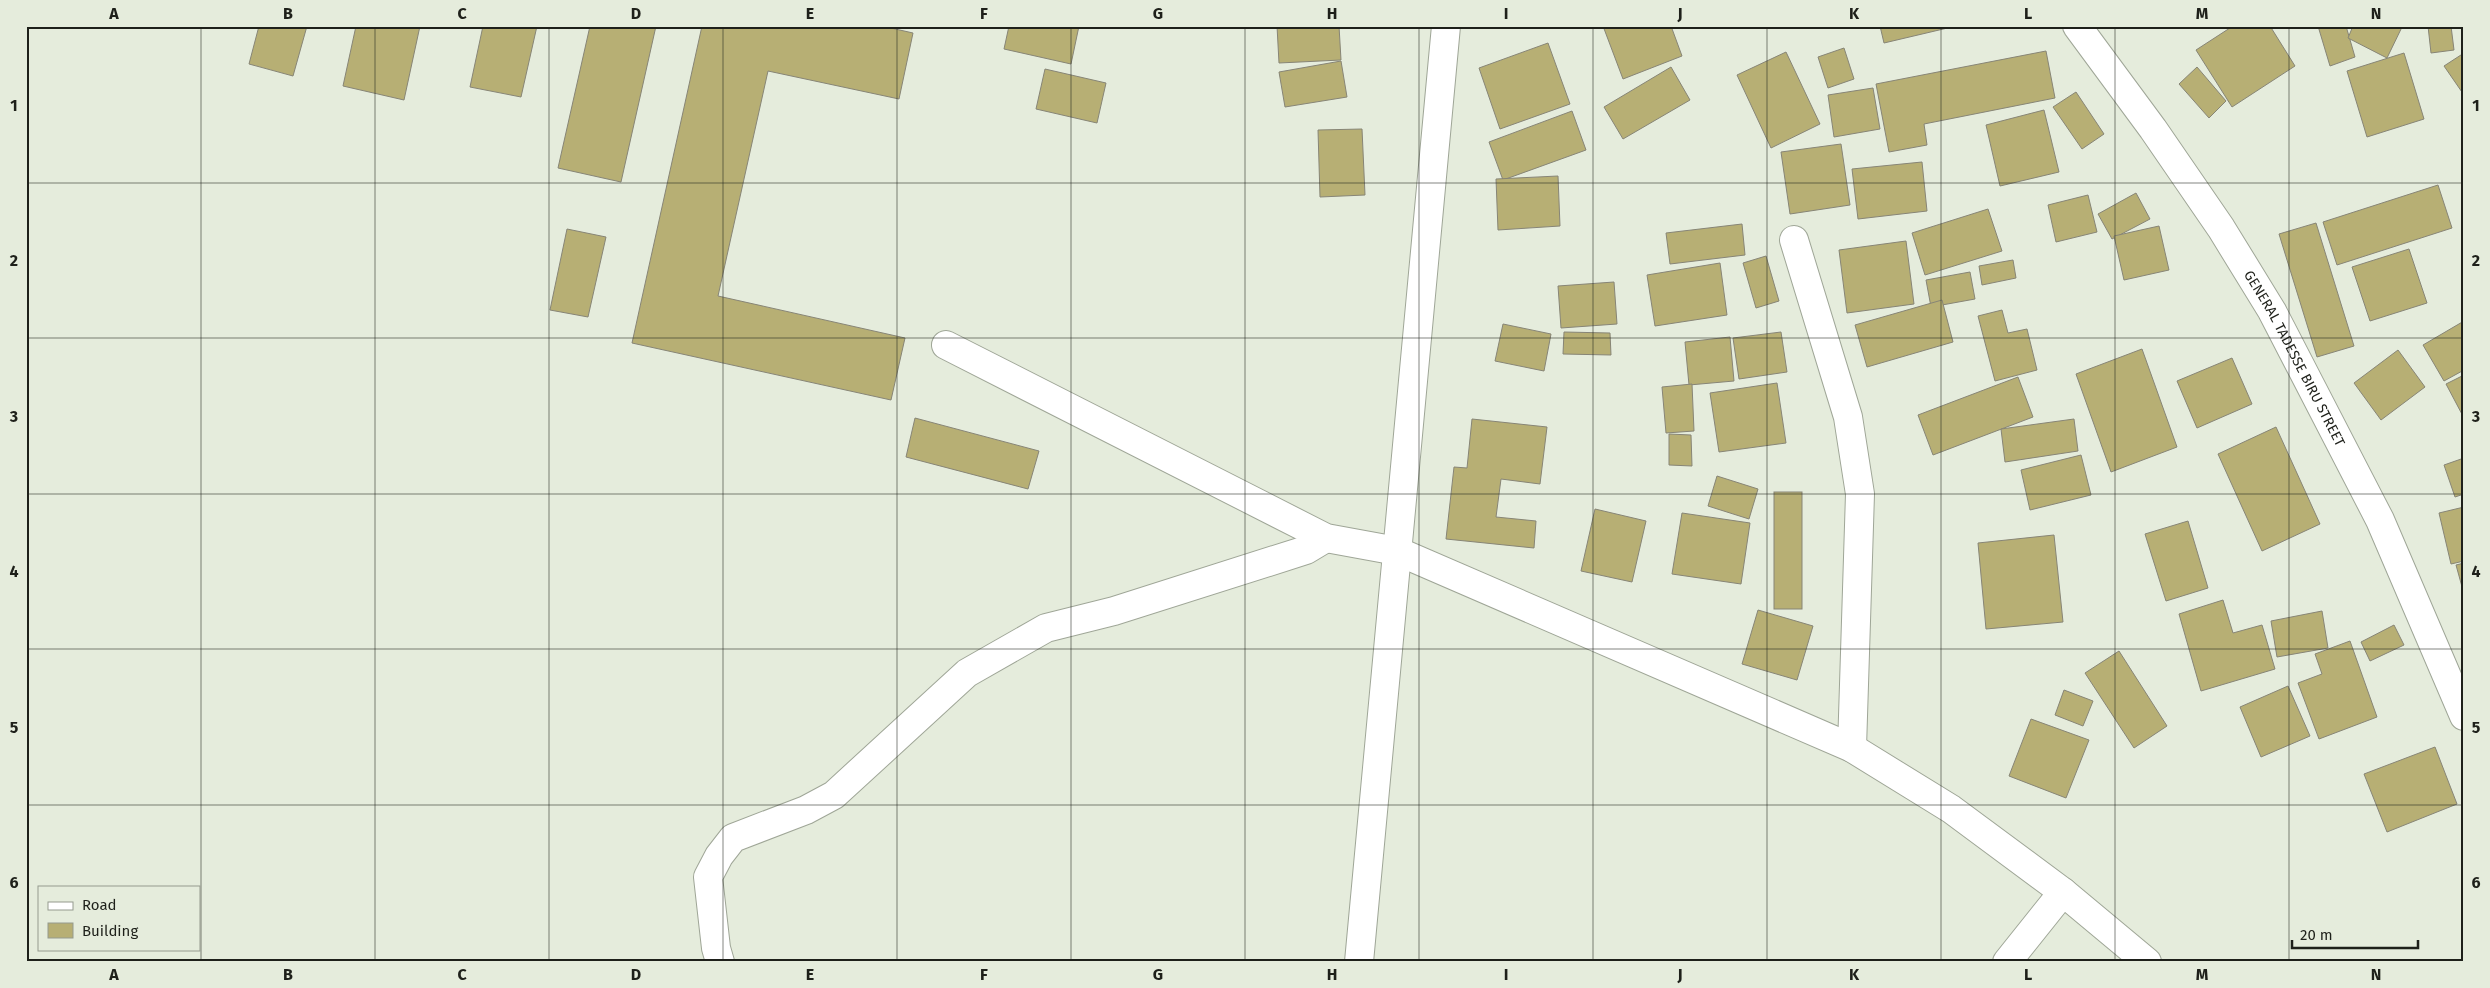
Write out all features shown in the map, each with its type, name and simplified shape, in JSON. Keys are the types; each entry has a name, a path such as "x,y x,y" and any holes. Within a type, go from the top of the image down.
{"street":[{"path":"1359,962 1446,26"},
{"name":"GENERAL TADESSE BIRU STREET","path":"2077,26 2153,129 2221,228 2272,311 2380,520 2464,716"},
{"path":"1794,240 1848,418 1860,494 1852,748"},
{"path":"946,345 1326,538 1397,551 1852,748 1951,809 2063,892 2147,962"},
{"path":"720,962 716,948 708,877 719,856 733,838 806,810 834,794 967,673 1046,628 1114,611 1306,550 1326,538"},
{"path":"2006,962 2063,892"}],"building":[{"path":"259,26 307,26 293,76 249,64"},
{"path":"356,26 420,26 404,100 343,86"},
{"path":"483,26 537,26 521,97 470,87"},
{"path":"590,26 656,26 621,182 558,168"},
{"path":"702,26 882,26 913,33 899,99 768,71 718,296 905,338 891,400 632,343"},
{"path":"1009,26 1079,26 1071,64 1004,49"},
{"path":"1277,26 1339,26 1341,60 1279,63"},
{"path":"1603,26 1671,26 1682,56 1623,79"},
{"path":"1880,26 1956,26 1884,43"},
{"path":"2233,26 2270,26 2295,66 2232,107 2196,50"},
{"path":"2318,26 2346,26 2355,57 2330,66"},
{"path":"2353,26 2402,27 2387,58 2348,38"},
{"path":"2428,26 2451,26 2454,50 2431,53"},
{"path":"1548,43 1570,104 1500,129 1479,68"},
{"path":"1844,48 1854,79 1828,88 1818,57"},
{"path":"2046,51 2055,98 1924,124 1927,145 1889,152 1876,84"},
{"path":"1786,52 1820,124 1771,148 1737,75"},
{"path":"2404,53 2424,119 2367,137 2347,71"},
{"path":"2464,53 2464,95 2444,66"},
{"path":"1341,61 1347,97 1285,107 1279,72"},
{"path":"1671,67 1690,100 1623,139 1604,107"},
{"path":"2197,67 2226,101 2209,118 2179,84"},
{"path":"1045,69 1106,83 1097,123 1036,109"},
{"path":"1873,88 1880,129 1834,137 1828,95"},
{"path":"2076,92 2104,134 2082,149 2053,107"},
{"path":"2044,110 2059,172 2000,186 1986,125"},
{"path":"1572,111 1586,150 1503,180 1489,142"},
{"path":"1362,129 1365,195 1320,197 1318,130"},
{"path":"1841,144 1850,205 1790,214 1781,152"},
{"path":"1922,162 1927,211 1858,219 1852,169"},
{"path":"1558,176 1560,226 1498,230 1496,179"},
{"path":"2438,185 2452,228 2337,265 2323,222"},
{"path":"2136,193 2150,219 2112,239 2098,214"},
{"path":"2088,195 2097,232 2056,242 2048,205"},
{"path":"1988,209 2002,251 1925,275 1912,233"},
{"path":"2316,223 2354,346 2317,357 2279,234"},
{"path":"1742,224 1745,255 1670,264 1666,233"},
{"path":"2159,226 2169,270 2124,280 2114,236"},
{"path":"567,229 606,237 588,317 550,310"},
{"path":"1906,241 1914,304 1847,313 1839,250"},
{"path":"2409,249 2427,303 2370,321 2352,267"},
{"path":"1766,256 1779,301 1756,308 1743,263"},
{"path":"2013,260 2016,278 1982,285 1979,266"},
{"path":"1720,263 1727,315 1655,326 1647,275"},
{"path":"1970,272 1975,299 1931,307 1926,280"},
{"path":"1614,282 1617,324 1561,328 1558,286"},
{"path":"1942,300 1953,342 1867,367 1855,325"},
{"path":"2002,310 2008,333 2027,329 2037,370 1995,381 1978,316"},
{"path":"2464,321 2464,370 2444,381 2423,345"},
{"path":"1503,324 1551,334 1544,371 1495,361"},
{"path":"1564,332 1610,333 1611,355 1563,354"},
{"path":"1781,332 1787,372 1739,379 1733,338"},
{"path":"1730,337 1734,381 1689,385 1685,342"},
{"path":"2142,349 2177,447 2111,472 2076,374"},
{"path":"2398,350 2425,387 2381,420 2354,383"},
{"path":"2232,358 2252,404 2197,428 2177,381"},
{"path":"2464,375 2464,418 2446,384"},
{"path":"2018,377 2033,417 1933,455 1918,415"},
{"path":"1777,383 1786,443 1719,452 1710,393"},
{"path":"1692,384 1694,431 1666,433 1662,387"},
{"path":"915,418 1039,451 1028,489 906,457"},
{"path":"1472,419 1547,427 1540,484 1501,479 1496,517 1536,521 1534,548 1446,539 1454,467 1467,468"},
{"path":"2074,419 2078,451 2005,462 2001,429"},
{"path":"2276,427 2320,524 2262,551 2218,454"},
{"path":"1669,434 1691,435 1692,466 1669,465"},
{"path":"2081,455 2091,495 2030,510 2021,470"},
{"path":"2464,458 2464,494 2455,497 2444,465"},
{"path":"1717,476 1758,489 1749,519 1708,506"},
{"path":"1774,492 1802,492 1802,609 1774,609"},
{"path":"2464,507 2464,561 2451,564 2439,513"},
{"path":"1595,509 1646,521 1632,582 1581,571"},
{"path":"1682,513 1750,523 1741,584 1672,574"},
{"path":"2188,521 2208,588 2166,601 2145,534"},
{"path":"2054,535 2063,622 1986,629 1978,543"},
{"path":"2464,563 2464,594 2456,565"},
{"path":"2223,600 2233,633 2262,625 2275,669 2201,691 2179,614"},
{"path":"1758,610 1813,626 1797,680 1742,664"},
{"path":"2322,611 2328,648 2277,657 2271,621"},
{"path":"2394,625 2404,645 2370,661 2361,642"},
{"path":"2350,641 2377,717 2319,739 2298,683 2322,674 2315,654"},
{"path":"2119,651 2167,726 2134,748 2085,673"},
{"path":"2288,686 2310,736 2261,757 2240,707"},
{"path":"2064,690 2093,701 2083,726 2055,715"},
{"path":"2031,719 2089,740 2066,798 2009,776"},
{"path":"2435,747 2457,804 2387,832 2364,774"}]}
